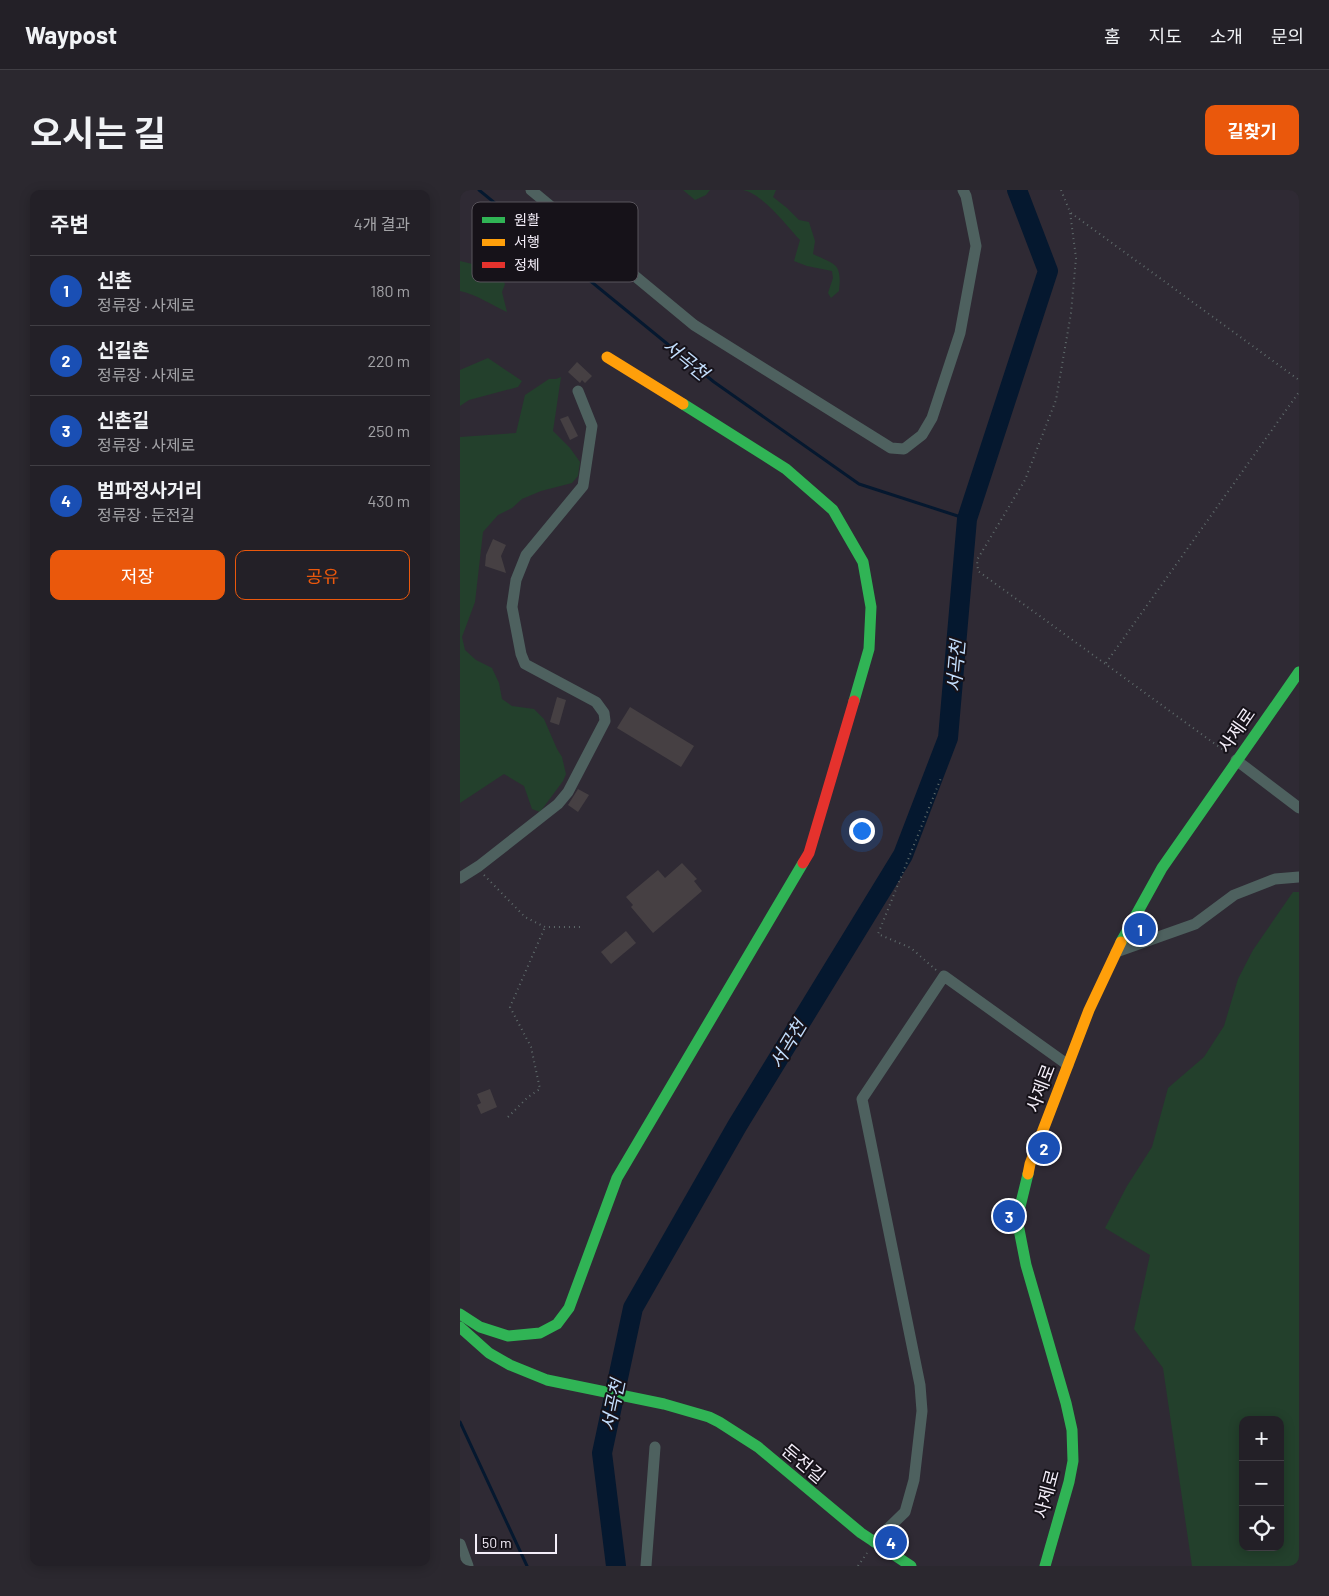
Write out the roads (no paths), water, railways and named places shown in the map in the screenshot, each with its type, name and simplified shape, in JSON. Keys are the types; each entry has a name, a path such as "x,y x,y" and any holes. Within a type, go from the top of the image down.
{"street":[{"path":"531,190 545,202"},
{"path":"638,279 694,325 891,448 904,449 922,435 932,418 960,333 976,246 966,196 963,190"},
{"path":"460,1314 480,1327 508,1336 540,1332 557,1324 569,1308 618,1178 810,853 868,649 872,606 863,562 833,510 786,469 607,357"},
{"path":"460,878 477,868 558,804 568,792 605,721 604,713 596,702 525,664 521,654 512,607 516,580 526,555 583,486 592,426 578,391"},
{"name":"사제로","path":"1045,1566 1069,1482 1073,1460 1072,1430 1026,1265 1017,1219 1030,1164 1089,1010 1116,952 1162,868 1299,672"},
{"path":"1236,760 1299,808"},
{"path":"1116,952 1195,924 1234,895 1275,879 1299,877"},
{"path":"874,1542 905,1512 914,1480 922,1411 920,1385 862,1099 944,976 1068,1065"},
{"name":"둔전길","path":"460,1327 489,1353 510,1365 547,1380 664,1404 709,1417 731,1429 758,1448 836,1513 874,1542 911,1566"},
{"path":"646,1566 655,1447"},
{"path":"460,1544 468,1566"}],"waterway":[{"name":"서곡천","path":"479,190 494,202"},
{"name":"서곡천","path":"616,1566 602,1453 633,1308 737,1126 903,855 948,738 967,519 1048,271 1017,190"},
{"name":"서곡천","path":"592,282 714,382 859,484 967,519"},
{"path":"460,1422 527,1566"}],"place":[{"name":"신촌","path":"1140,929"},
{"name":"신길촌","path":"1044,1148"},
{"name":"신촌길","path":"1009,1216"},
{"name":"범파정사거리","path":"891,1542"}]}
